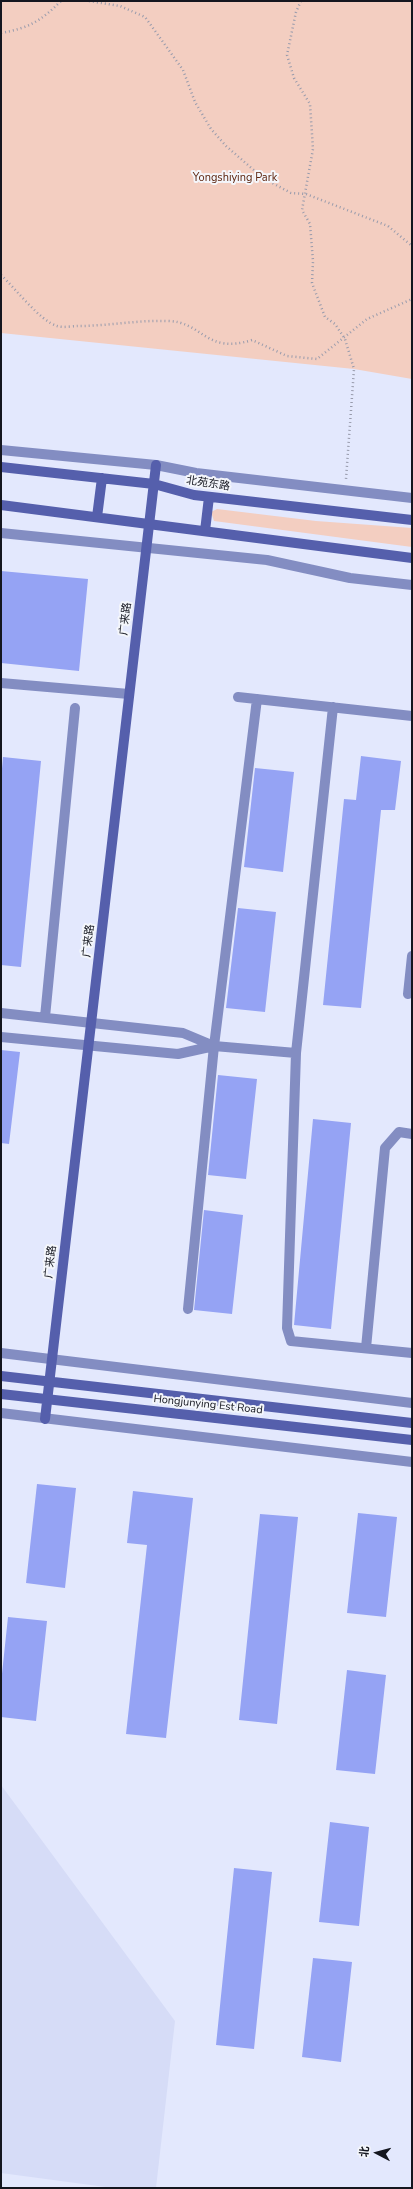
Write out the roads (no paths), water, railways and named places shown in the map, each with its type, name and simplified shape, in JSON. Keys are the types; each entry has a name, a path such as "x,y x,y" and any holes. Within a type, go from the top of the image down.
{"street":[{"path":"1,450 156,465 196,473 412,498"},
{"name":"广来路","path":"45,1418 156,465"},
{"name":"北苑东路","path":"1,467 154,484 194,495 209,497 412,520"},
{"path":"97,518 102,478"},
{"path":"205,532 209,497"},
{"path":"1,505 412,558"},
{"path":"1,533 267,560 350,578 412,585"},
{"path":"1,683 130,694"},
{"path":"238,697 412,716"},
{"path":"188,1309 214,1046 257,699"},
{"path":"45,1017 75,708"},
{"path":"333,708 296,1053 287,1328 291,1341 412,1353"},
{"path":"408,994 412,956"},
{"path":"1,1013 183,1033 214,1046"},
{"path":"1,1037 178,1054 214,1046 296,1053"},
{"path":"366,1348 385,1148 399,1132 412,1134"},
{"path":"1,1353 412,1403"},
{"name":"Hongjunying Est Road","path":"1,1376 49,1383 412,1423"},
{"name":"Hongjunying Est Road","path":"1,1394 412,1440"},
{"path":"1,1413 412,1462"}],"park label":[{"name":"Yongshiying Park","path":"235,178"}]}
